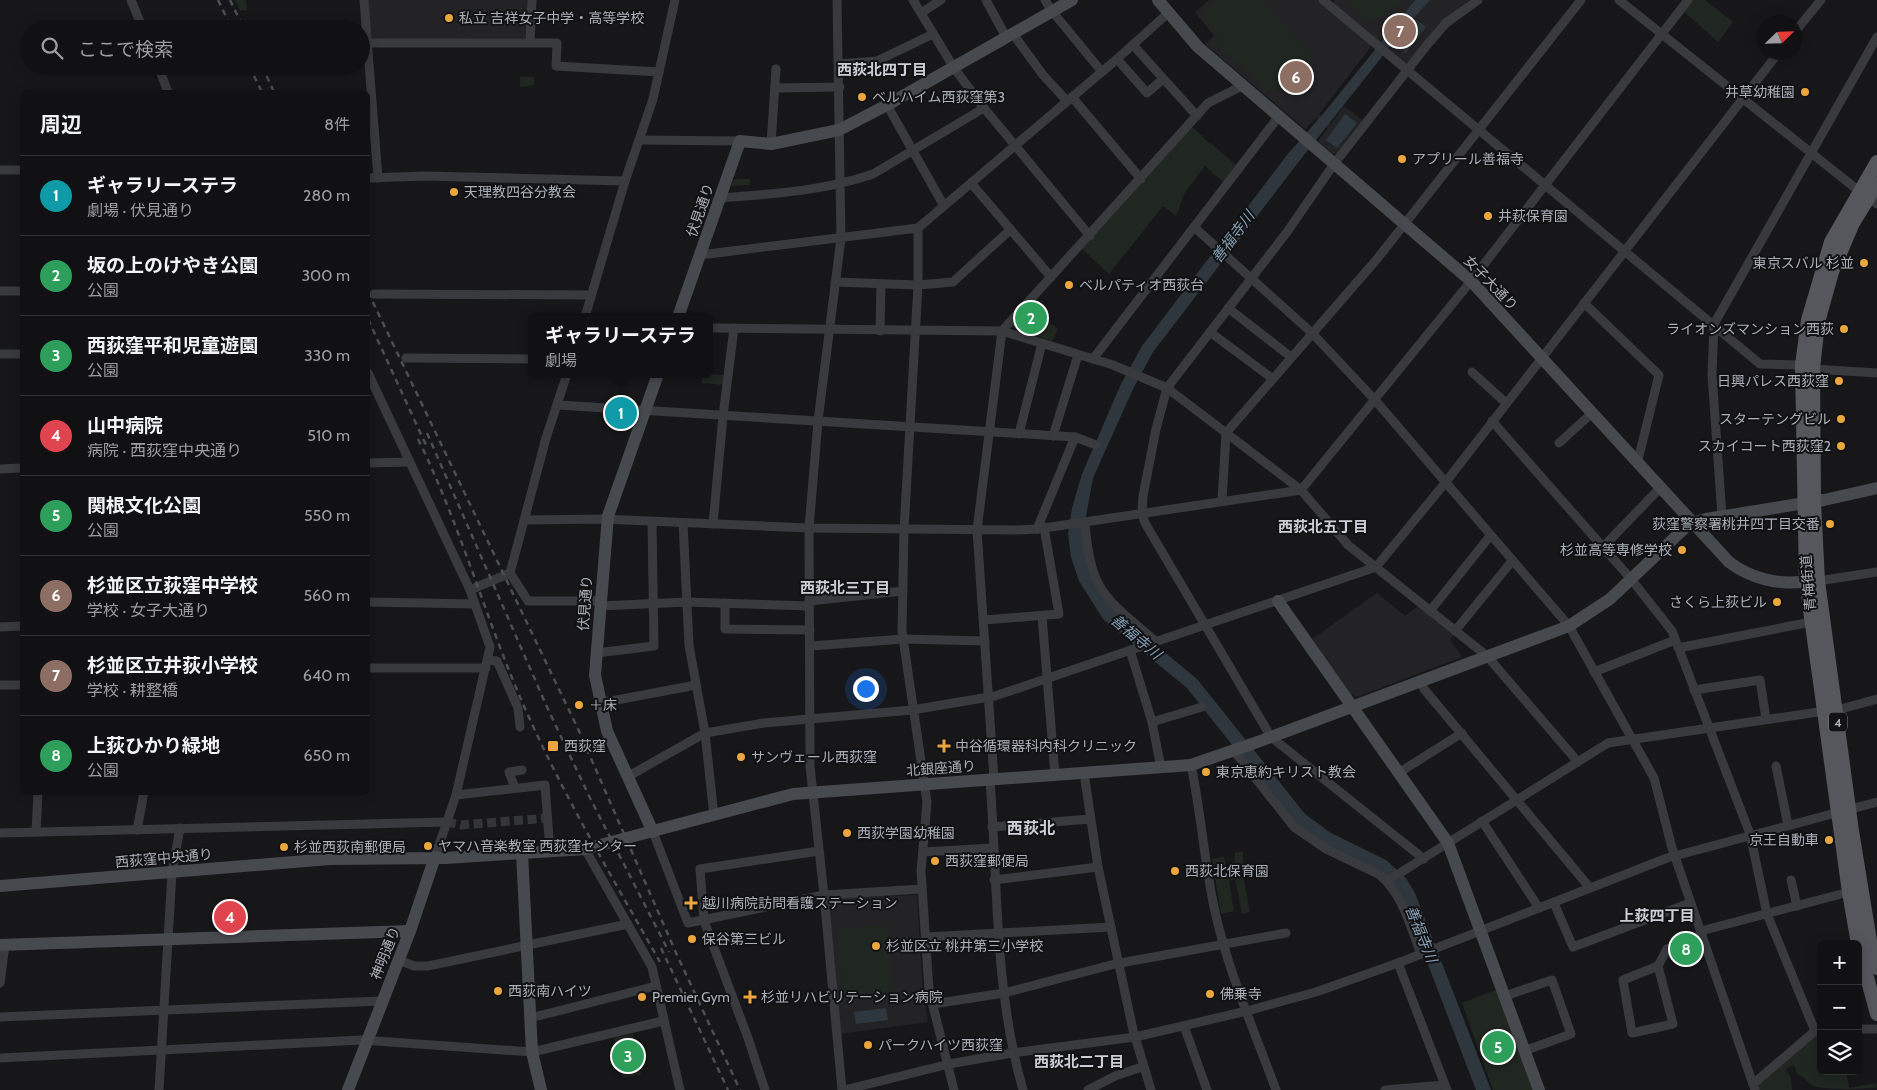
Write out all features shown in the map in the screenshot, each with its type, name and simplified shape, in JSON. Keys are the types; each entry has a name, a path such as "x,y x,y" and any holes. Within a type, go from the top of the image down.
{"main road":[{"name":"青梅街道","path":"1868,197 1877,162"},
{"name":"青梅街道","path":"1831,710 1811,622 1812,581 1807,367 1832,272 1842,244 1877,184"},
{"name":"青梅街道","path":"1812,581 1844,811 1849,892 1858,944 1877,1014"},
{"name":"青梅街道","path":"1844,811 1873,940 1877,968"}],"street":[{"path":"131,0 139,20"},
{"path":"364,0 366,20"},
{"path":"530,42 532,0"},
{"path":"586,313 624,181 640,140 659,72 674,0"},
{"path":"838,0 841,238 818,421 809,528 809,603 811,646 810,766 843,1090 948,1064 1012,1053 1135,1037 1246,1011 1316,992 1398,963 1674,856 1750,834 1877,802"},
{"path":"913,0 954,68 984,108 1090,236"},
{"path":"921,13 941,0"},
{"path":"986,0 1009,36 1043,75 1070,99 1141,179"},
{"path":"640,140 770,144 839,130 1009,36 1049,6 1072,0"},
{"name":"女子大通り","path":"1158,0 1167,14 1198,47 1471,281 1591,414 1729,562 1746,573 1785,582 1812,581"},
{"path":"1424,858 1270,737 1145,523 1142,514 1143,496 1156,429 1168,388 1250,278 1287,232 1334,164 1406,70 1446,23 1478,0"},
{"path":"1222,501 1226,433 1404,224 1581,0"},
{"path":"1619,0 1868,197"},
{"path":"525,520 608,520 652,523 904,530 1041,528 1301,490 1471,281 1544,184 1688,0"},
{"path":"1802,23 1820,0"},
{"path":"1327,2 1384,52 1625,250 1760,364 1877,373"},
{"path":"1049,6 1102,72"},
{"path":"700,255 918,228 1133,46 1167,14"},
{"path":"839,64 877,61 933,34"},
{"path":"1722,516 1712,375 1714,324 1877,37"},
{"path":"370,43 557,43 556,66 659,72"},
{"path":"1133,46 1162,80 1197,116"},
{"path":"1117,59 1147,93 1162,80"},
{"path":"627,777 705,733 764,723 912,710 987,697 1047,679 1376,567 1445,483 1773,60"},
{"path":"770,144 776,88 776,69"},
{"path":"370,70 378,178"},
{"path":"161,75 167,90"},
{"path":"1023,1090 1012,1053 998,933 994,880 992,780 984,620 977,530 1002,331 1090,236 1208,103 1242,86"},
{"path":"776,88 840,87"},
{"path":"887,105 944,206"},
{"path":"720,198 839,184 873,174 984,108"},
{"path":"1093,359 1279,116"},
{"name":"伏見通り","path":"679,313 740,142"},
{"path":"0,170 20,170"},
{"path":"370,178 426,176 624,181"},
{"path":"971,183 1052,277"},
{"path":"918,228 918,284 904,530 903,639 926,802 922,888 929,990 954,1090"},
{"path":"1194,228 1312,333 1375,400 1569,626 1654,778 1674,856 1754,1087 1817,1031"},
{"path":"835,282 918,284 953,282 1010,230"},
{"path":"880,331 881,284"},
{"path":"0,291 20,291"},
{"path":"374,294 591,295"},
{"path":"1584,303 1659,375 1637,464"},
{"path":"1228,308 1291,357"},
{"path":"713,328 1002,331 1093,359 1168,388 1301,490 1348,545 1487,656 1578,762"},
{"path":"713,524 723,416 734,328"},
{"path":"1210,332 1273,379"},
{"path":"1018,434 1042,344"},
{"path":"0,354 20,354"},
{"path":"1053,436 1078,355"},
{"path":"406,358 528,359"},
{"path":"1472,372 1506,403"},
{"path":"566,378 546,438 510,573 528,601 809,603 903,591"},
{"name":"伏見通り","path":"653,832 607,731 595,675 608,520 626,461 657,378"},
{"name":"神明通り","path":"348,1090 381,1001 410,931 456,795 490,647 470,590 410,462 370,385"},
{"path":"558,405 910,428 1075,436 1096,445"},
{"path":"1559,443 1591,414"},
{"path":"1492,421 1657,610 1677,644 1750,834 1767,914 1817,1028"},
{"path":"984,620 1059,614 1041,528 1075,436"},
{"path":"370,463 410,462"},
{"path":"0,469 20,468"},
{"path":"1603,547 1660,488"},
{"path":"1692,523 1722,516 1809,503 1877,488"},
{"path":"1083,522 1092,572 1100,588 1119,612 1153,642"},
{"path":"596,653 654,646 652,523"},
{"path":"683,523 689,645 705,733 714,816"},
{"name":"北銀座通り","path":"522,853 585,849 793,794 1161,768 1191,764 1235,751 1569,626 1606,602 1692,523"},
{"path":"1430,611 1490,536"},
{"path":"1455,632 1512,561"},
{"path":"1812,581 1877,572"},
{"path":"470,590 510,573"},
{"path":"1278,601 1354,706 1448,843 1539,1090"},
{"path":"370,602 475,604"},
{"path":"725,603 725,629 810,630"},
{"path":"1042,616 1055,775"},
{"path":"1594,672 1677,644 1811,622"},
{"path":"0,626 20,626"},
{"path":"811,646 903,639 985,641"},
{"path":"1134,648 1161,768"},
{"path":"370,668 487,664 497,660 518,708 520,727"},
{"path":"1694,690 1760,680 1766,719"},
{"path":"1420,682 1590,888"},
{"path":"0,685 20,684"},
{"path":"601,703 696,685"},
{"path":"1388,880 1608,743 1831,710 1877,699"},
{"path":"1152,722 1202,707"},
{"path":"1400,772 1462,734"},
{"path":"1235,751 1294,827 1326,850 1388,880 1400,899 1422,953"},
{"path":"1191,764 1214,907 1246,1011 1276,1090"},
{"path":"1776,766 1788,825"},
{"path":"515,788 509,772 522,770"},
{"path":"1084,773 1098,867 1142,1067 1151,1090"},
{"path":"456,795 545,785 550,851"},
{"path":"36,832 38,795"},
{"path":"138,830 144,795"},
{"path":"992,827 1090,819"},
{"path":"1482,821 1539,908"},
{"path":"0,833 446,823"},
{"path":"159,1090 172,873 180,828"},
{"path":"653,832 686,921 692,924 824,895 922,888"},
{"path":"923,852 993,848"},
{"path":"585,849 652,967 680,1090"},
{"path":"765,1090 748,1038 704,920 700,869 819,852"},
{"path":"522,853 532,1052 541,1090"},
{"name":"西荻窪中央通り","path":"0,886 330,859 522,853"},
{"path":"994,880 1098,867"},
{"path":"1791,880 1797,906"},
{"path":"1658,966 1673,1024 1632,1033 1623,980 1658,966 1667,949 1702,933 1849,892"},
{"path":"1554,902 1573,947 1690,903"},
{"path":"399,960 414,966 428,966 628,924"},
{"path":"926,938 1112,927"},
{"path":"0,983 2,945 410,931"},
{"path":"933,1004 1004,993 1119,964 1286,933"},
{"path":"1385,1090 1446,1088 1398,963"},
{"path":"1505,996 1552,980 1571,1034 1524,1051"},
{"path":"530,1018 656,986"},
{"path":"0,1017 381,1001"},
{"path":"0,1058 366,1041 532,1052 664,1022"},
{"path":"1184,1026 1207,1090"},
{"path":"1862,1029 1877,1029"},
{"path":"1088,1090 1115,1076 1142,1067"}],"shaded area":[{"path":"235,0 246,0 247,10 240,11"},
{"name":"私立 吉祥女子中学・高等学校","path":"368,0 528,0 527,35 524,38 374,40 371,37"},
{"path":"1209,0 1318,0 1320,4 1370,44 1370,48 1319,114 1331,124 1344,106 1363,120 1337,153 1333,154 1318,141 1328,128 1316,118 1305,129 1205,44 1214,36 1195,12"},
{"path":"1218,0 1262,0 1313,56 1290,82 1285,78 1272,93 1215,42 1219,38 1201,14"},
{"path":"1334,0 1469,0 1444,21 1405,65 1333,4"},
{"path":"1345,0 1404,0 1380,17 1368,20"},
{"path":"1692,0 1705,0 1733,22 1718,42 1683,11"},
{"path":"520,77 534,77 534,85 520,87"},
{"path":"1192,126 1211,145 1237,166 1224,183 1205,166 1185,192 1176,216 1163,206 1109,274 1081,248"},
{"path":"734,179 750,179 750,185 731,186"},
{"path":"1029,309 1058,329 1052,341 1011,327"},
{"path":"713,375 726,375 724,385 702,383 701,378 713,378"},
{"path":"1377,593 1405,616 1418,606 1454,634 1450,639 1462,657 1357,697 1350,694 1312,639"},
{"path":"1243,851 1243,875 1250,912 1242,914 1235,879 1229,881 1234,911 1221,914 1212,859 1224,857 1228,875 1234,874 1235,853"},
{"name":"杉並区立 桃井第三小学校","path":"917,895 923,993 928,1022 840,1034 829,900 831,898"},
{"path":"887,925 893,998 843,1002 838,929"},
{"path":"1699,940 1701,948 1670,958 1667,957 1672,950"},
{"path":"1498,989 1535,1090 1493,1090 1462,1003"},
{"path":"633,1034 641,1075 623,1078 614,1038"},
{"path":"1817,1034 1817,1075 1847,1075 1849,1088 1876,1083 1877,1087 1844,1089 1813,1086 1797,1074 1794,1065 1785,1069 1791,1077 1792,1090 1757,1090 1756,1086"}],"water":[{"name":"善福寺川","path":"1415,0 1430,0 1404,29 1297,164 1153,352 1133,389 1093,478 1083,533 1111,608 1197,679 1305,814 1331,833 1386,860 1406,878 1415,893 1491,1090 1476,1090 1403,899 1395,887 1324,844 1296,823 1187,688 1103,619 1079,581 1071,557 1068,534 1072,508 1082,474 1121,384 1142,346 1287,155 1323,114"},
{"path":"1415,19 1426,27 1406,53 1395,45"},
{"path":"1345,114 1357,123 1337,148 1326,140"},
{"path":"886,1008 888,1020 856,1024 854,1012"}],"tunnel":[{"path":"447,822 461,825 548,818"}],"railway":[{"path":"218,0 228,20"},
{"path":"230,0 240,20"},
{"path":"254,75 261,90"},
{"path":"266,75 273,90"},
{"path":"370,296 579,731 677,955 740,1090"},
{"path":"370,323 426,445"},
{"path":"427,433 547,707 590,798 669,952"},
{"path":"418,439 447,504 496,638 538,737 588,834 660,962"},
{"path":"661,948 728,1090"}],"place":[{"name":"私立 吉祥女子中学・高等学校","path":"449,18"},
{"name":"杉並区立井荻小学校","path":"1400,31"},
{"name":"杉並区立荻窪中学校","path":"1296,77"},
{"name":"井草幼稚園","path":"1805,92"},
{"name":"ベルハイム西荻窪第3","path":"862,97"},
{"name":"アプリール善福寺","path":"1402,159"},
{"name":"天理教四谷分教会","path":"454,192"},
{"name":"井萩保育園","path":"1488,216"},
{"name":"東京スバル 杉並","path":"1864,263"},
{"name":"ベルパティオ西荻台","path":"1069,285"},
{"name":"坂の上のけやき公園","path":"1031,318"},
{"name":"ライオンズマンション西荻","path":"1844,329"},
{"name":"日興パレス西荻窪","path":"1839,381"},
{"name":"ギャラリーステラ","path":"621,413"},
{"name":"スターテングビル","path":"1841,419"},
{"name":"スカイコート西荻窪2","path":"1841,446"},
{"name":"荻窪警察署桃井四丁目交番","path":"1830,524"},
{"name":"杉並高等専修学校","path":"1682,550"},
{"name":"さくら上荻ビル","path":"1777,602"},
{"name":"＋床","path":"579,705"},
{"name":"西荻窪","path":"553,746"},
{"name":"中谷循環器科内科クリニック","path":"944,746"},
{"name":"サンヴェール西荻窪","path":"741,757"},
{"name":"東京恵約キリスト教会","path":"1206,772"},
{"name":"西荻学園幼稚園","path":"847,833"},
{"name":"京王自動車","path":"1829,840"},
{"name":"ヤマハ音楽教室 西荻窪センター","path":"428,846"},
{"name":"杉並西荻南郵便局","path":"284,847"},
{"name":"西荻窪郵便局","path":"935,861"},
{"name":"西荻北保育園","path":"1175,871"},
{"name":"越川病院訪問看護ステーション","path":"691,903"},
{"name":"山中病院","path":"230,917"},
{"name":"保谷第三ビル","path":"692,939"},
{"name":"杉並区立 桃井第三小学校","path":"876,946"},
{"name":"上荻ひかり緑地","path":"1686,949"},
{"name":"西荻南ハイツ","path":"498,991"},
{"name":"佛乗寺","path":"1210,994"},
{"name":"Premier Gym","path":"642,997"},
{"name":"杉並リハビリテーション病院","path":"750,997"},
{"name":"パークハイツ西荻窪","path":"868,1045"},
{"name":"関根文化公園","path":"1498,1047"},
{"name":"西荻窪平和児童遊園","path":"628,1056"}],"district":[{"name":"西荻北四丁目","path":"882,70"},
{"name":"西荻北五丁目","path":"1323,527"},
{"name":"西荻北三丁目","path":"845,588"},
{"name":"西荻北","path":"1031,828"},
{"name":"上荻四丁目","path":"1657,916"},
{"name":"西荻北二丁目","path":"1079,1062"}]}
